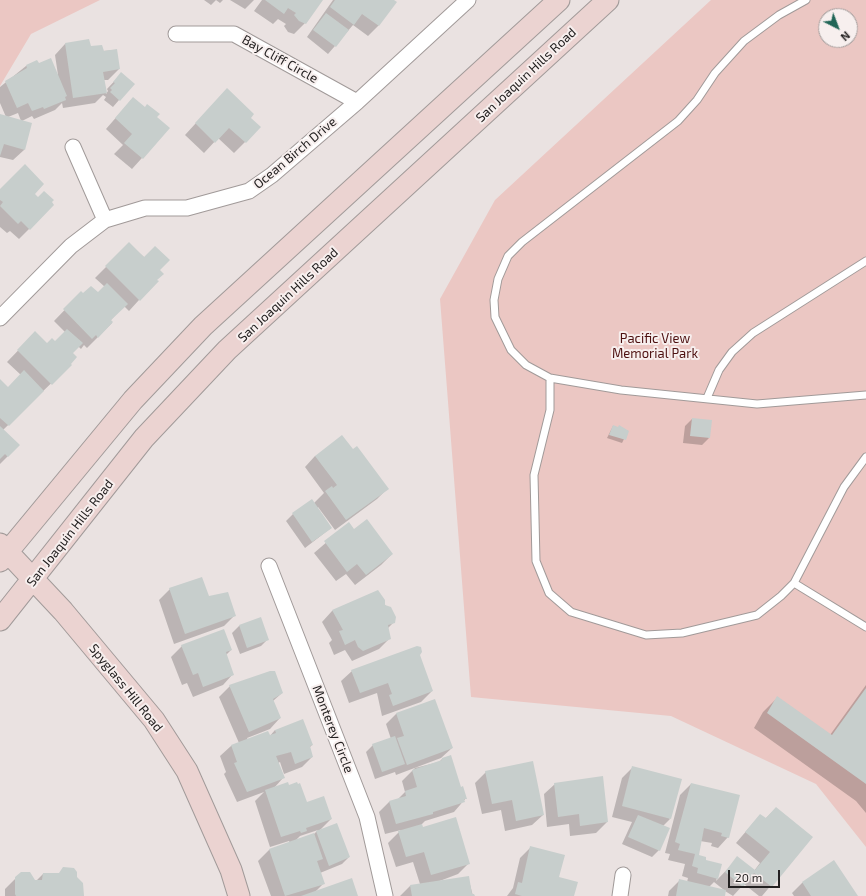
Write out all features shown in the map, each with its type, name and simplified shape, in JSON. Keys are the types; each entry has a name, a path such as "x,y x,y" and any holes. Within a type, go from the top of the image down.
{"main road":[{"path":"2,552 133,400 203,326 559,0"},
{"name":"San Joaquin Hills Road","path":"0,620 33,581 144,438 227,350 608,0"},
{"name":"Spyglass Hill Road","path":"2,552 63,612 154,720 186,770 231,870 239,896"}],"street":[{"name":"Ocean Birch Drive","path":"0,318 71,246 105,220 145,208 187,208 249,191 272,174 357,102 468,0"},
{"name":"Bay Cliff Circle","path":"176,34 234,34 357,102"},
{"path":"73,147 105,220"},
{"name":"Monterey Circle","path":"269,566 368,817 385,896"},
{"path":"620,896 623,875"}],"lane":[{"path":"806,0 779,15 744,41 715,73 697,100 678,121 522,242 508,256 498,279 494,300 495,317 510,350 526,365 550,378 621,390 757,404 866,395"},
{"path":"707,398 718,370 732,352 753,333 815,295 866,261"},
{"path":"550,378 550,410 534,475 536,561 549,593 571,612 646,635 682,634 757,615 794,583 844,487 866,457"},
{"path":"794,583 866,627"}],"green space":[{"path":"0,0 100,0 31,34 0,86"},
{"name":"Pacific View Memorial Park","path":"711,0 866,0 866,847 816,784 671,716 471,697 440,299 495,200"}],"building":[{"path":"265,0 323,0 306,24 299,21 294,15 296,13 288,8 284,14"},
{"path":"335,0 394,0 397,2 379,26 362,14 354,25 330,7"},
{"path":"326,13 349,30 336,47 313,30"},
{"path":"89,39 91,46 102,45 104,51 117,49 120,69 103,72 107,93 73,98 65,43"},
{"path":"51,58 67,96 65,97 66,100 44,109 43,107 32,111 28,103 17,108 5,81 27,68 26,65 37,60 39,63"},
{"path":"121,72 135,84 120,101 110,92 112,90 110,88 115,83 113,82"},
{"path":"227,88 254,114 251,118 261,127 246,143 229,128 215,143 195,123"},
{"path":"133,97 145,107 147,104 160,114 157,117 170,128 143,159 124,143 132,134 115,118"},
{"path":"0,114 32,123 25,150 4,144 0,156"},
{"path":"25,164 44,184 35,194 38,197 44,191 54,200 52,202 54,205 30,230 21,221 18,224 0,206 3,202 0,200 0,189"},
{"path":"129,242 144,257 155,246 170,260 160,270 164,274 157,280 159,281 140,301 105,266"},
{"path":"107,283 128,304 111,320 113,322 98,338 96,335 92,339 63,309 81,291 83,293 91,286 98,292"},
{"path":"67,329 83,343 73,353 77,357 71,364 72,365 52,385 17,350 35,331 47,343 52,338 55,341"},
{"path":"24,370 44,391 9,426 0,418 0,379 8,387"},
{"path":"692,418 712,420 710,438 690,436"},
{"path":"613,425 618,427 619,425 629,431 626,440 609,435"},
{"path":"0,426 20,445 8,457 5,454 0,459"},
{"path":"342,435 353,449 357,446 389,489 346,520 325,491 332,486 333,488 337,485 315,456"},
{"path":"312,499 332,528 312,542 292,513"},
{"path":"367,519 393,554 366,575 357,564 347,572 324,541 349,522 354,529"},
{"path":"202,577 209,596 228,592 236,616 185,634 169,588"},
{"path":"378,590 385,600 385,605 391,607 396,617 395,623 388,625 391,639 363,651 358,647 355,640 345,645 339,631 343,630 332,610"},
{"path":"261,617 269,640 247,648 239,625"},
{"path":"224,629 232,650 226,652 234,675 203,687 198,673 193,675 181,645"},
{"path":"417,646 421,647 422,652 420,655 433,691 393,706 389,695 392,694 388,683 360,693 351,670"},
{"path":"270,671 275,671 283,693 273,699 281,718 249,732 229,685"},
{"path":"866,688 866,784 767,713 777,696 832,735"},
{"path":"435,699 453,748 407,765 397,738 404,736 396,713"},
{"path":"303,719 313,745 310,746 313,757 295,764 291,752 276,756 285,778 247,792 234,763 237,762 231,745 268,731 270,735 276,733 275,730"},
{"path":"395,736 405,764 382,772 372,744"},
{"path":"451,755 461,787 463,786 467,799 464,799 465,802 433,812 433,814 396,824 389,801 406,796 405,791 417,787 412,770 442,760 442,758"},
{"path":"533,761 544,815 516,821 512,800 492,804 485,771"},
{"path":"632,766 682,779 671,819 622,806"},
{"path":"603,776 608,822 580,826 579,814 558,817 554,783"},
{"path":"288,782 289,785 297,782 298,784 300,783 307,802 324,796 332,819 306,828 307,831 301,833 300,831 281,837 265,790"},
{"path":"691,783 740,795 729,838 721,836 722,833 704,828 699,855 706,857 706,860 722,864 718,879 697,873 698,868 692,866 695,854 678,850 680,844 675,842"},
{"path":"776,807 813,837 772,887 754,873 743,887 725,872 737,856 755,870 770,852 745,832 760,814 766,818"},
{"path":"638,815 670,828 660,851 628,837"},
{"path":"456,817 470,864 431,875 424,852 406,857 398,831 422,824 423,827"},
{"path":"337,823 350,857 329,866 316,831"},
{"path":"314,833 323,859 317,861 325,884 285,896 269,849"},
{"path":"530,846 565,855 559,877 578,882 574,896 522,896 515,894 518,882 522,883"},
{"path":"834,860 858,896 811,896 802,882"},
{"path":"63,867 74,868 77,872 77,877 83,883 84,896 16,896 15,877 21,872 30,872 35,880 42,880 43,873 59,873"},
{"path":"469,876 472,894 475,896 412,896 410,885"},
{"path":"352,878 358,896 301,896"},
{"path":"679,879 726,890 725,896 676,896"}]}
